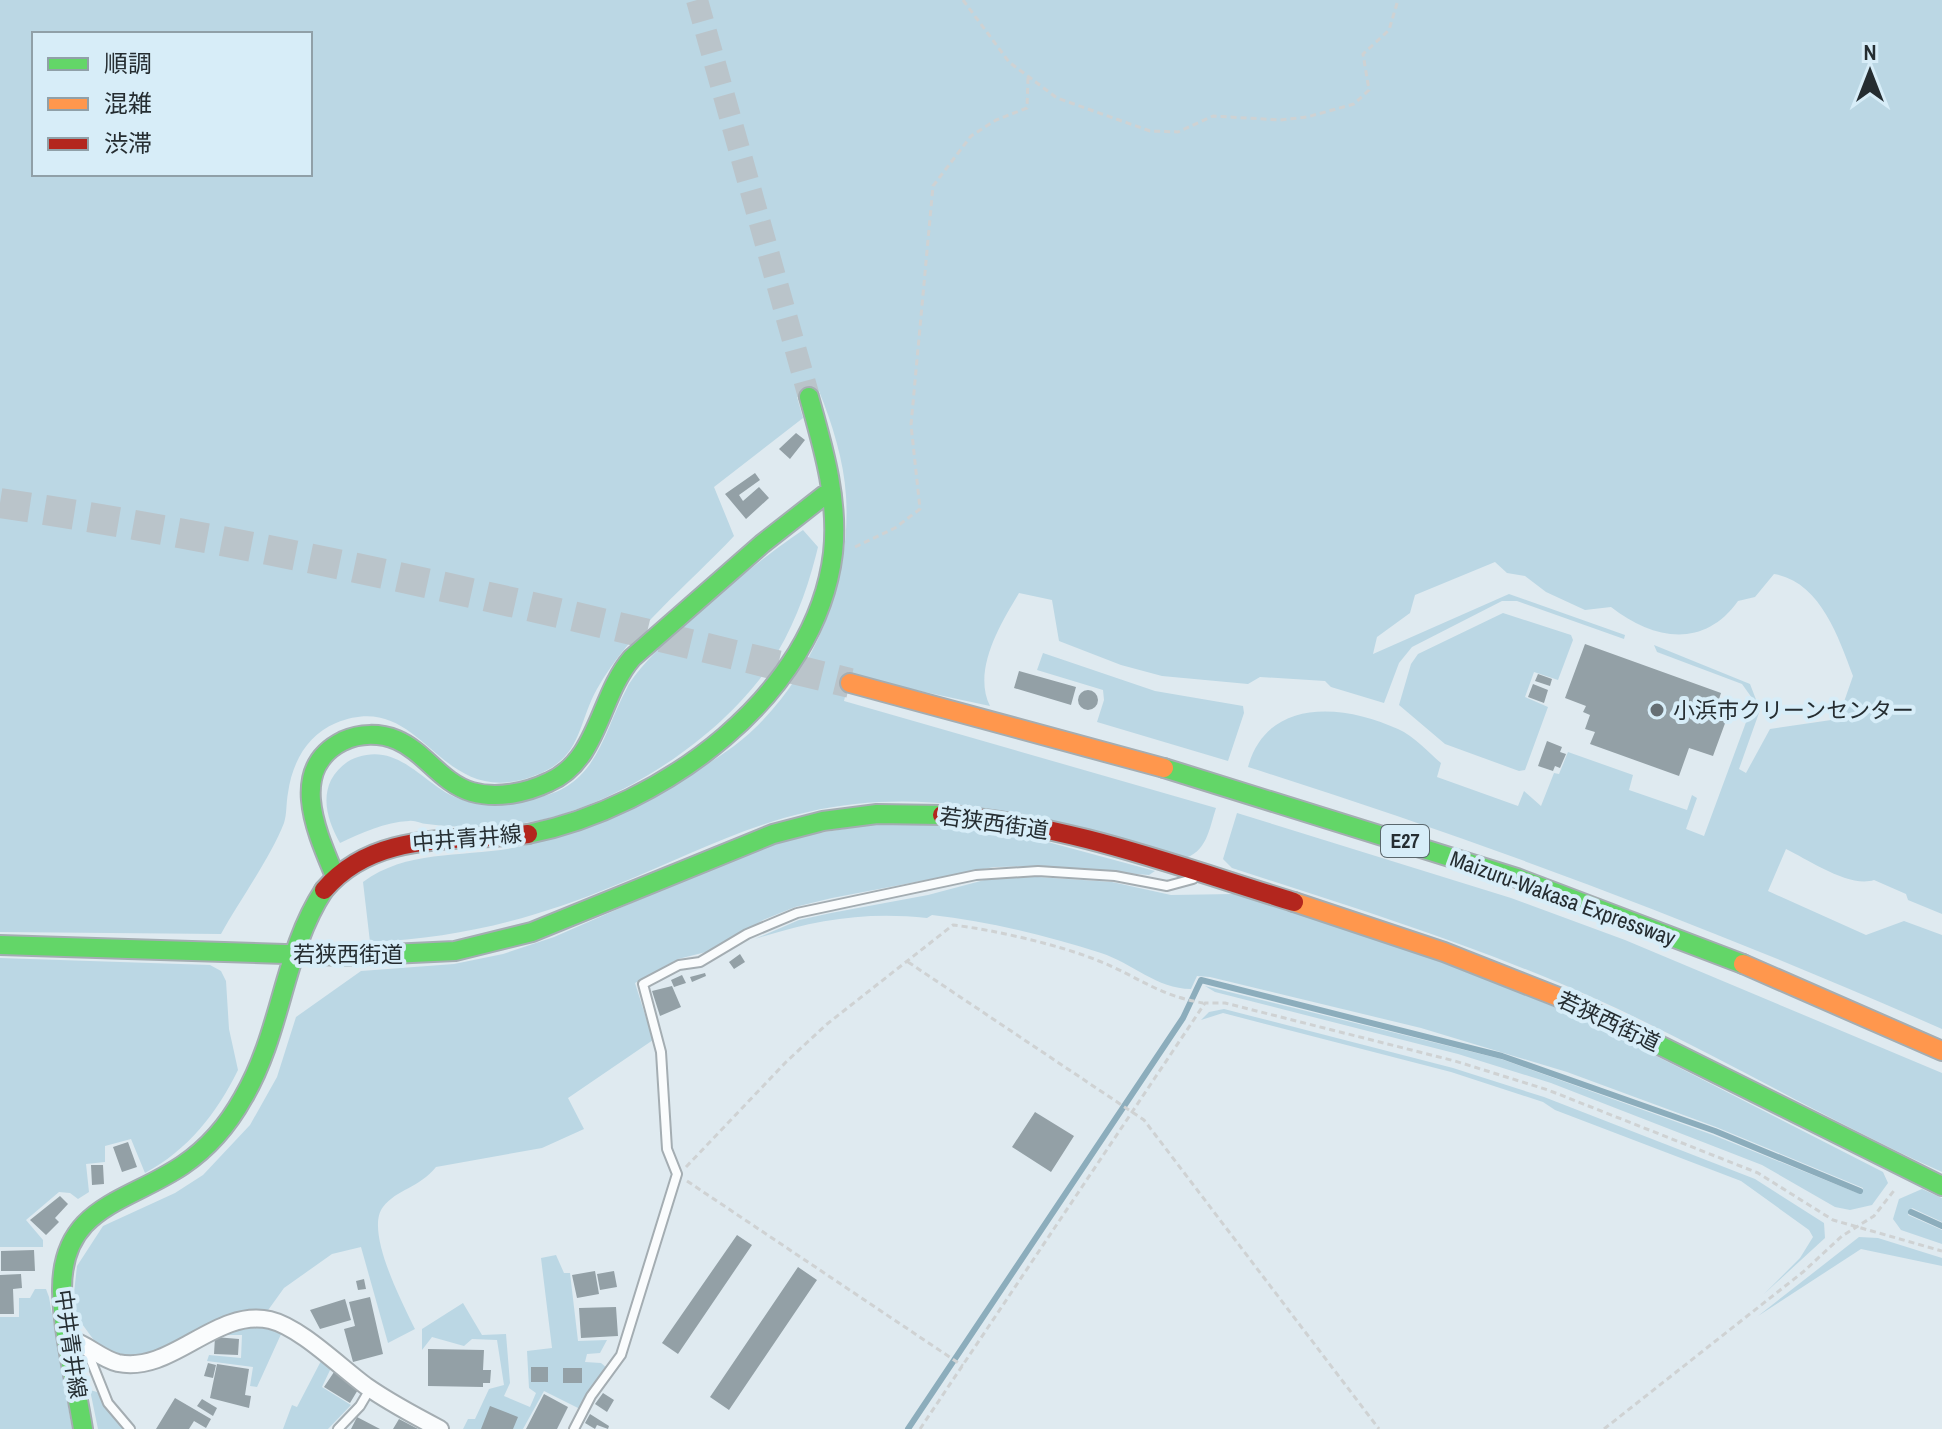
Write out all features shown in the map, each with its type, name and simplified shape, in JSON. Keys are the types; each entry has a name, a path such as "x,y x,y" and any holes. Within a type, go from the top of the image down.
{"main road":[{"name":"中井青井線","path":"83,1429 77,1341 61,1274 68,1242 92,1212 168,1176 215,1136 240,1104 268,1052 302,929 316,900 335,876 380,849 413,840 526,835 563,826 627,799 696,760 746,722 789,672 819,612 833,553 831,490 809,397"},
{"path":"335,876 318,832 309,786 315,766 328,751 354,737 392,738 413,748 453,783 487,795 534,788 557,779 577,762 591,742 606,699 626,665 787,520 831,490"},
{"name":"Maizuru-Wakasa Expressway","path":"850,683 1168,768 1518,879 1749,967 1942,1051"},
{"name":"若狭西街道","path":"0,945 296,954 407,954 480,946 558,922 744,841 844,817 914,813 988,817 1063,834 1206,875 1410,938 1540,988 1642,1035 1942,1186"}],"street":[{"path":"77,1341 118,1363 136,1363 157,1358 226,1325 242,1320 270,1320 299,1336 370,1389 440,1429"}],"lane":[{"path":"574,1429 591,1396 621,1355 677,1174 667,1149 661,1052 643,984 679,965 700,962 747,934 797,913 976,875 1038,871 1115,876 1167,886 1206,875"},
{"path":"77,1341 108,1403 130,1429"},
{"path":"338,1429 360,1406 370,1389"}],"path":[{"path":"963,0 1009,62 1057,98 1085,111 1166,134 1195,127 1213,116 1280,120 1307,117 1344,107 1365,96 1370,84 1363,54 1389,30 1398,0"},
{"path":"833,553 844,554 895,528 920,509 911,425 933,186 941,171 971,136 996,120 1027,108 1028,78"},
{"path":"963,1366 677,1174 827,1024 953,925 976,928 1098,960 1171,998 1225,1003 1346,1033 1548,1090 1758,1173 1833,1220 1942,1251"},
{"path":"908,962 1144,1120 1379,1429"},
{"path":"920,1429 1205,1003"},
{"path":"1604,1429 1858,1225 1874,1216 1907,1171"}],"shaded area":[{"path":"0,0 1942,0 1942,914 1908,900 1906,894 1874,880 1841,877 1786,849 1768,891 1866,935 1904,921 1942,935 1942,1029 1771,956 1512,856 1248,767 1258,744 1272,728 1290,718 1310,712 1354,715 1377,721 1410,736 1441,763 1437,777 1518,806 1524,791 1541,806 1554,773 1559,774 1568,752 1633,775 1629,790 1687,810 1692,795 1697,798 1686,829 1704,836 1752,706 1752,698 1742,684 1657,652 1654,645 1750,684 1760,710 1739,769 1746,773 1770,729 1838,719 1853,676 1834,628 1815,599 1790,579 1774,574 1755,597 1738,601 1710,627 1694,633 1678,634 1644,627 1611,607 1585,610 1546,592 1525,576 1507,573 1495,562 1415,595 1410,613 1377,637 1373,654 1509,594 1625,635 1624,639 1517,601 1502,601 1412,647 1399,663 1384,703 1331,687 1325,681 1260,677 1248,684 1162,676 1121,665 1059,641 1052,600 1019,593 997,632 987,662 985,692 990,706 850,676 844,701 1216,808 1206,839 1190,856 1182,859 1044,820 998,811 952,804 857,804 808,812 758,826 586,897 526,917 435,936 370,942 363,882 382,870 424,858 512,848 559,834 686,777 734,746 784,696 804,666 833,601 846,531 843,469 819,391 797,397 803,418 714,487 734,536 661,609 610,668 590,703 576,740 560,761 531,777 499,783 473,777 451,765 411,733 390,721 366,716 326,728 309,743 297,761 290,782 285,820 278,836 221,934 0,932"},
{"path":"803,530 818,547 803,598 777,653 748,693 722,720 661,767 627,787 558,816 488,827 411,821 391,823 340,843 328,812 328,788 339,769 358,757 374,754 389,756 453,796 475,802 532,799 575,781 596,754 627,688 658,650 735,581"},
{"path":"1503,613 1571,635 1573,640 1558,680 1534,672 1525,697 1548,707 1525,770 1519,771 1445,744 1399,705 1411,664 1418,654"},
{"path":"1043,653 1155,691 1243,706 1244,713 1228,761 1097,722 1104,700 1103,690 1037,670"},
{"path":"1237,813 1511,898 1625,940 1942,1073 1942,1172 1640,1019 1552,980 1416,929 1232,868 1223,859"},
{"path":"876,824 964,826 1033,838 1155,871 1149,875 1038,866 994,867 832,898 795,907 763,920 714,950 678,959 635,983 653,1040 568,1098 584,1129 542,1148 436,1167 423,1180 395,1196 383,1207 378,1218 382,1250 415,1329 388,1343 361,1247 332,1254 284,1288 266,1313 136,1358 120,1357 96,1343 77,1317 73,1302 77,1266 103,1226 175,1193 203,1175 250,1125 277,1077 296,1017 361,971 454,964 503,954 554,937 748,852 800,836"},
{"path":"1037,877 1112,882 1171,895 1234,894 1346,928 1477,975 1588,1021 1883,1172 1888,1183 1872,1205 1850,1210 1835,1207 1762,1165 1551,1083 1458,1054 1215,992 1205,986 1501,1059 1713,1135 1860,1194 1863,1188 1716,1127 1567,1072 1421,1028 1210,977 1197,976 1191,989 1167,985 1101,953 996,925 932,915 927,918 861,917 819,922 755,939 799,920 928,895 992,878"},
{"path":"0,958 210,965 221,971 226,981 229,1029 238,1070 221,1101 188,1142 145,1173 131,1139 105,1146 105,1162 86,1164 89,1192 78,1199 70,1193 59,1192 26,1220 43,1240 43,1247 0,1247"},
{"path":"1224,1009 1453,1068 1544,1097 1755,1179 1824,1223 1825,1238 1764,1294 1800,1258 1813,1237 1809,1230 1741,1181 1555,1110 1543,1102 1451,1072 1223,1013 1201,1020 1209,1012"},
{"path":"1922,1189 1942,1198 1942,1222 1912,1208 1908,1215 1942,1230 1942,1244 1901,1230 1893,1219 1899,1199"},
{"path":"1859,1237 1878,1238 1942,1258 1942,1266 1861,1249 1758,1316"},
{"path":"556,1255 564,1273 570,1273 578,1341 607,1340 600,1353 587,1354 585,1362 601,1363 607,1368 580,1409 544,1391 523,1429 463,1429 468,1419 475,1419 489,1389 504,1385 497,1340 472,1339 464,1346 432,1337 422,1350 422,1329 463,1303 482,1335 506,1334 510,1383 504,1396 530,1407 536,1393 529,1388 527,1351 552,1348 541,1258"},
{"path":"35,1289 46,1289 49,1297 72,1429 0,1429 0,1317 19,1317 19,1298 30,1298"},
{"path":"257,1324 282,1332 257,1387 250,1386 253,1367 207,1361 209,1355 241,1358 242,1335 220,1335"},
{"path":"321,1361 331,1368 322,1387 351,1405 328,1429 283,1429 292,1405 297,1407"},
{"path":"90,1390 97,1392 126,1429 98,1429"}],"building":[{"path":"796,433 805,440 790,459 779,449"},
{"path":"755,473 760,480 739,495 743,501 759,487 769,498 746,519 725,494"},
{"name":"小浜市クリーンセンター","path":"1585,644 1721,693 1718,702 1731,707 1713,756 1689,748 1679,776 1590,744 1595,732 1585,729 1590,715 1583,712 1586,706 1565,698"},
{"path":"1019,671 1076,687 1071,705 1014,688"},
{"path":"1538,674 1552,679 1550,686 1535,681"},
{"path":"1533,684 1548,690 1544,703 1528,697"},
{"path":"1088,690 1095,693 1098,700 1095,707 1088,710 1081,707 1078,700 1081,693"},
{"path":"1547,741 1562,747 1560,752 1566,754 1560,768 1555,766 1553,771 1538,766"},
{"path":"740,954 745,962 734,969 729,962"},
{"path":"705,973 706,976 692,982 690,977"},
{"path":"682,975 686,983 674,987 671,980"},
{"path":"672,986 681,1007 660,1016 652,991"},
{"path":"1035,1112 1074,1136 1051,1172 1012,1147"},
{"path":"128,1142 137,1167 122,1172 113,1147"},
{"path":"91,1165 103,1165 104,1184 92,1185"},
{"path":"60,1196 68,1204 55,1218 59,1222 46,1235 30,1220"},
{"path":"737,1235 752,1245 678,1354 662,1343"},
{"path":"34,1250 35,1271 1,1271 1,1251"},
{"path":"798,1267 817,1280 729,1410 710,1397"},
{"path":"595,1271 599,1294 577,1298 572,1275"},
{"path":"614,1271 617,1287 600,1290 597,1274"},
{"path":"21,1274 22,1288 13,1289 14,1314 0,1314 0,1275"},
{"path":"364,1279 366,1289 358,1290 356,1281"},
{"path":"370,1297 383,1354 353,1362 344,1329 355,1326 349,1302"},
{"path":"345,1299 351,1320 320,1329 310,1310"},
{"path":"616,1307 618,1336 581,1338 579,1308"},
{"path":"215,1337 239,1339 238,1355 214,1354"},
{"path":"428,1349 484,1350 483,1370 491,1370 490,1383 483,1383 483,1387 428,1386"},
{"path":"208,1363 216,1365 213,1378 204,1376"},
{"path":"217,1364 249,1369 245,1395 251,1396 249,1408 210,1398"},
{"path":"531,1367 548,1367 548,1382 531,1382"},
{"path":"563,1368 582,1368 582,1383 563,1383"},
{"path":"334,1372 359,1388 350,1403 324,1387"},
{"path":"603,1393 614,1400 607,1412 595,1404"},
{"path":"544,1394 568,1407 557,1429 526,1429"},
{"path":"175,1398 211,1419 206,1428 194,1421 189,1429 156,1429"},
{"path":"202,1399 217,1408 213,1416 197,1406"},
{"path":"490,1406 518,1417 513,1429 481,1429"},
{"path":"590,1414 609,1426 608,1429 597,1425 595,1429 585,1423"},
{"path":"357,1417 380,1429 351,1429"},
{"path":"399,1419 418,1429 393,1429"}],"waterway":[{"path":"908,1429 1183,1018 1201,980 1502,1056 1715,1131 1860,1191"},
{"path":"1911,1212 1942,1226"}],"tunnel":[{"path":"697,0 809,397"},
{"path":"0,503 214,540 427,583 850,683"}],"traffic: fast":[{"path":"528,834 579,820 630,799 679,771 724,737 764,698 797,653 821,605 833,553 834,533 832,494 809,397"},
{"path":"335,876 311,803 311,785 316,768 326,753 350,738 377,735 407,745 451,782 472,792 511,794 549,782 566,772 589,743 612,690 632,658 762,544 831,490"},
{"path":"1164,768 1517,878 1743,964"},
{"path":"0,945 347,956 455,951 532,932 773,834 823,821 877,814 942,815"},
{"path":"83,1429 67,1343 62,1291 65,1263 73,1241 85,1224 101,1210 162,1178 192,1158 231,1117 256,1073 300,939 324,890"},
{"path":"1581,1006 1942,1186"}],"traffic: slow":[{"path":"850,683 1164,768"},
{"path":"1294,902 1444,952 1581,1006"},
{"path":"1743,964 1942,1051"}],"traffic: jam":[{"path":"942,815 987,819 1076,836 1294,902"},
{"path":"324,890 345,870 392,848 418,842 528,834"}],"place":[{"name":"小浜市クリーンセンター","path":"1657,710"}]}
